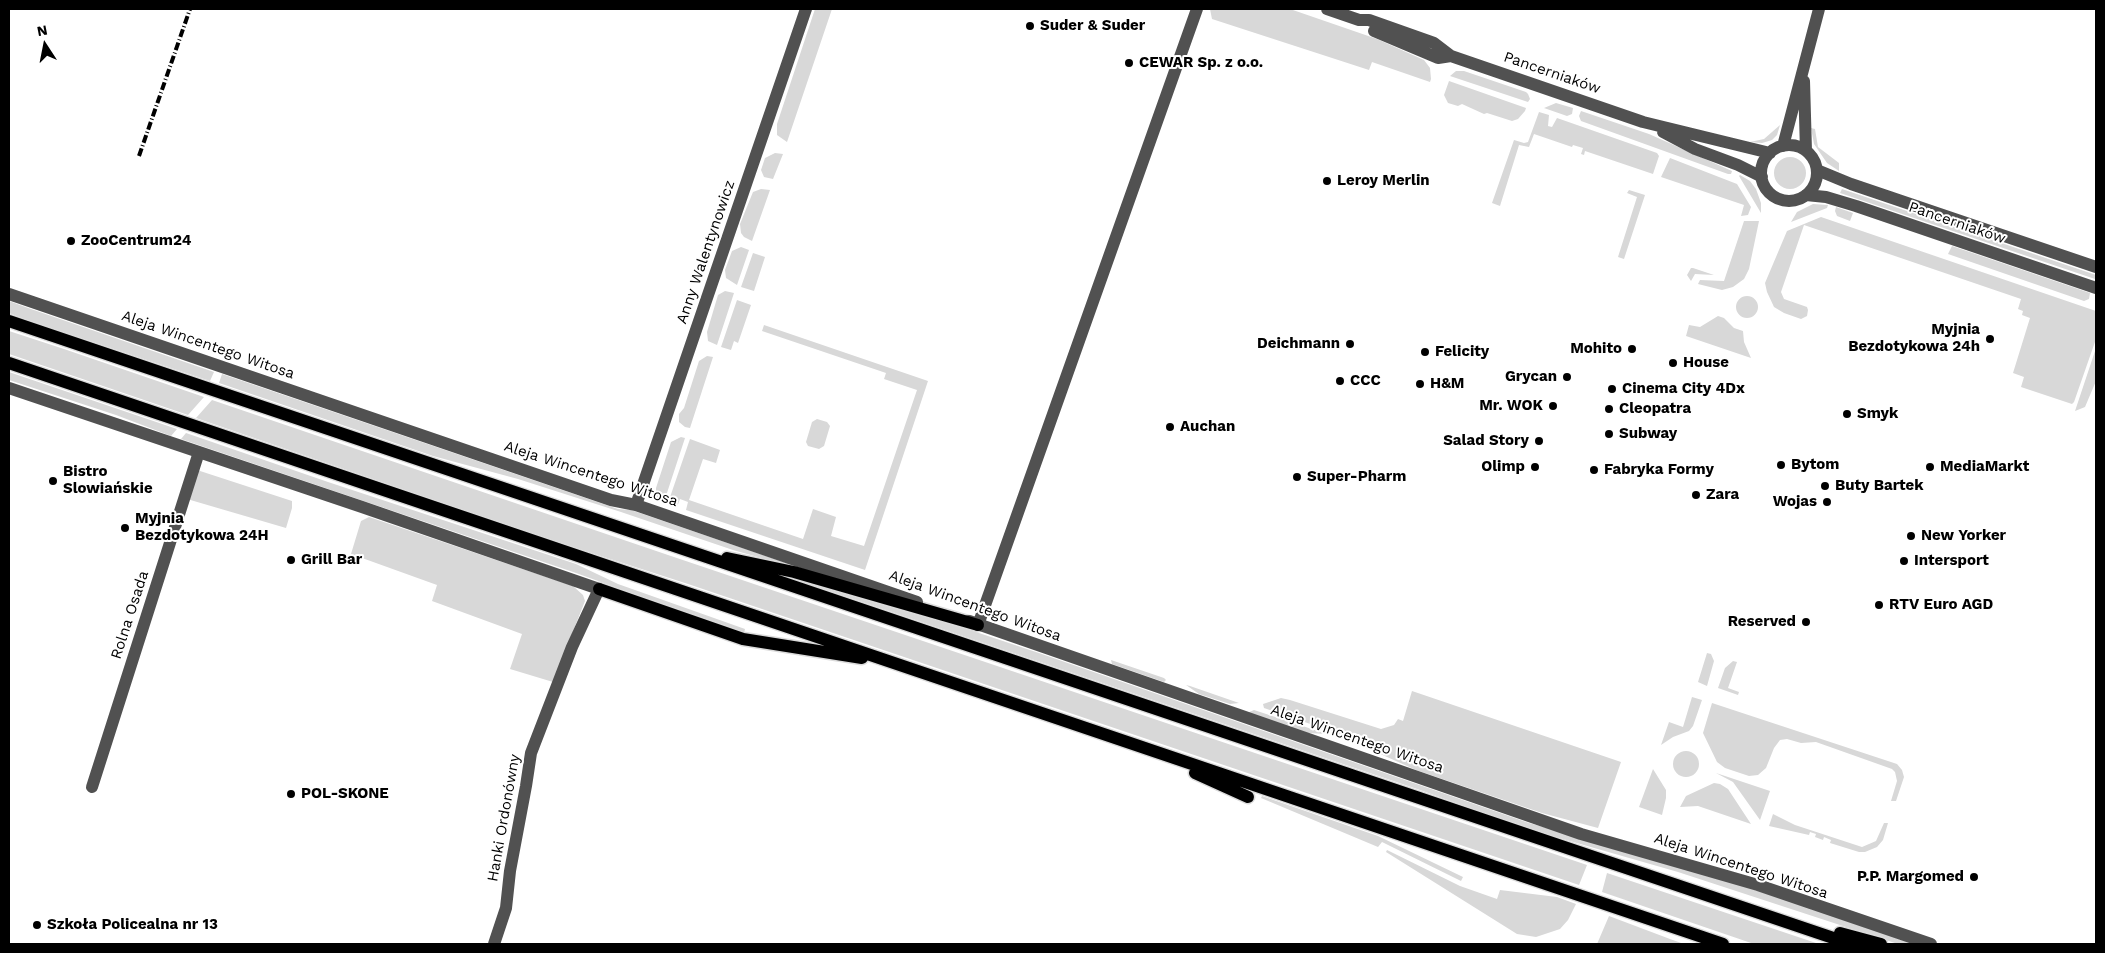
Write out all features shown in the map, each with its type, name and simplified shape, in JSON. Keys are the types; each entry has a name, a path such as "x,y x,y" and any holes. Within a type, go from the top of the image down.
{"main road":[{"path":"9,321 1574,852 1851,944"},
{"path":"9,364 1723,944"},
{"path":"690,552 786,570 978,625"},
{"path":"599,589 743,639 802,650 891,662"},
{"path":"1138,747 1248,797"},
{"path":"1775,918 1881,944"}],"street":[{"name":"Anny Walentynowicz","path":"636,506 806,9"},
{"path":"978,625 1197,9"},
{"name":"Pancerniaków","path":"1326,9 1359,20 1369,20 1434,43 1451,56 1643,122 1770,153"},
{"path":"1783,146 1819,9"},
{"path":"1804,63 1806,151"},
{"name":"Pancerniaków","path":"1643,122 1695,149 1762,177"},
{"path":"1783,146 1799,147 1806,151 1816,163 1817,180 1813,188 1806,196 1798,200 1780,200 1767,190 1762,177 1765,160 1770,153 1783,146"},
{"name":"Pancerniaków","path":"1817,170 1851,184 2096,267"},
{"name":"Pancerniaków","path":"1806,196 1826,197 1856,206 2096,288"},
{"name":"Aleja Wincentego Witosa","path":"9,294 602,497 636,506 909,599 978,625 1581,834 1758,885 1931,944"},
{"path":"9,388 599,589"},
{"name":"Rolna Osada","path":"92,787 199,452"},
{"name":"Hanki Ordonówny","path":"494,944 506,908 510,871 531,753 572,647 599,589"}],"shaded area":[{"path":"815,9 832,9 787,142 777,135 777,124"},
{"path":"1210,9 1290,9 1377,39 1424,60 1430,68 1431,79 1430,82 1372,62 1369,70 1212,19"},
{"path":"1456,71 1464,71 1526,92 1530,99 1528,102 1450,76"},
{"path":"1449,81 1526,108 1525,111 1518,119 1512,121 1487,113 1484,114 1462,104 1458,106 1448,103 1444,95"},
{"path":"1556,103 1573,108 1572,114 1567,116 1544,108"},
{"path":"1581,111 1649,134 1732,171 1731,174 1581,121 1579,116"},
{"path":"1539,112 1549,115 1548,126 1552,127 1557,118 1657,153 1659,156 1653,174 1585,151 1584,155 1581,154 1583,148 1573,145 1572,147 1534,134 1529,147 1519,145 1500,206 1492,203 1514,140 1524,143 1528,142"},
{"path":"1780,125 1777,135 1772,140 1762,143 1750,142 1764,139"},
{"path":"1811,128 1815,129 1818,147 1839,163 1839,171 1827,163 1814,144"},
{"path":"775,153 783,154 773,179 764,177 761,170 765,158"},
{"path":"1790,157 1802,161 1806,173 1802,185 1790,189 1778,185 1774,173 1778,161"},
{"path":"1670,158 1737,184 1751,207 1748,215 1741,216 1744,205 1661,177"},
{"path":"1739,176 1750,181 1756,189 1761,203 1761,213"},
{"path":"761,189 770,190 752,241 741,233 740,224 753,192"},
{"path":"1842,189 2096,275 2096,277 2095,279 1840,193"},
{"path":"1629,190 1645,195 1624,259 1618,257 1637,197 1627,193"},
{"path":"1813,204 1828,205 1827,208 1791,222 1797,212"},
{"path":"1836,207 1853,213 1850,221 1837,216"},
{"path":"1821,217 2096,311 2096,339 2074,402 2072,404 2021,387 2024,377 2013,373 2030,318 2022,315 2023,311 2018,309 2021,299 1804,225 1781,292 1784,299 1807,307 1807,316 1801,319 1774,307 1765,283 1787,231"},
{"path":"1744,221 1759,221 1749,269 1744,279 1733,287 1722,290 1698,284 1700,280 1724,281"},
{"path":"1952,246 2090,293 2089,299 2084,301 1948,254"},
{"path":"741,247 749,250 737,285 726,278 725,270 732,251"},
{"path":"753,253 765,257 754,291 741,287"},
{"path":"1691,268 1714,275 1695,274 1691,281 1687,275"},
{"path":"725,291 734,293 717,345 708,341 707,332 718,295"},
{"path":"1743,296 1751,296 1758,303 1758,311 1751,318 1743,318 1736,311 1736,303"},
{"path":"737,300 751,305 738,343 734,341 731,350 721,347"},
{"path":"9,301 214,372 210,381 27,320 9,313"},
{"path":"1718,316 1724,318 1734,328 1743,331 1744,342 1751,358 1686,336 1689,325 1700,327"},
{"path":"764,325 928,381 865,570 686,510 688,502 680,499 677,507 668,503 690,439 720,450 716,463 703,459 689,500 803,539 813,509 836,517 831,536 864,546 917,390 884,379 886,373 762,331"},
{"path":"9,331 204,397 188,415 9,354"},
{"path":"2096,348 2096,381 2085,407 2075,411"},
{"path":"707,356 713,357 690,428 685,427 679,422 679,414 684,408 699,361"},
{"path":"9,372 177,429 171,436 116,415 9,380"},
{"path":"222,374 618,509 631,510 798,567 733,550 518,479 433,456 219,383"},
{"path":"212,400 1587,865 1579,885 688,584 542,537 196,418"},
{"path":"817,419 827,422 830,426 824,446 819,449 808,446 806,442 812,422"},
{"path":"186,433 576,564 618,584 745,629 744,633 576,573 181,439"},
{"path":"681,437 685,438 664,502 656,499 656,488 671,442"},
{"path":"197,470 292,501 292,508 286,528 187,499"},
{"path":"369,517 573,586 583,595 585,601 553,682 510,669 522,634 432,601 437,585 351,554 361,521"},
{"path":"795,577 910,610 1039,653 1529,823 1683,866 1918,944 1898,944 1678,872 1528,829 1420,790 794,579"},
{"path":"1707,653 1711,654 1714,661 1707,686 1698,682"},
{"path":"1111,660 1166,680 1164,682 1112,664"},
{"path":"1733,661 1737,662 1728,688 1739,692 1738,695 1718,688 1725,668"},
{"path":"1186,685 1239,703 1230,704 1199,694"},
{"path":"1412,691 1621,762 1598,828 1542,813 1416,770 1376,752 1377,747 1264,708 1263,704 1281,698 1381,729 1394,725 1398,719 1403,721"},
{"path":"1692,697 1702,700 1693,726 1689,731 1673,737 1661,745 1669,722 1683,727"},
{"path":"1712,703 1897,764 1902,770 1904,777 1896,801 1891,801 1897,781 1895,772 1892,769 1816,742 1801,743 1787,739 1780,740 1774,748 1766,768 1758,775 1749,776 1725,768 1717,762 1703,733"},
{"path":"1254,710 1327,734 1307,733 1247,713"},
{"path":"1686,751 1695,755 1699,764 1695,773 1686,777 1677,773 1673,764 1677,755"},
{"path":"1653,769 1666,790 1662,815 1639,807"},
{"path":"1716,773 1770,791 1760,820 1733,782"},
{"path":"1714,783 1728,789 1751,824 1698,806 1680,807 1686,796"},
{"path":"1262,796 1378,836 1463,877 1461,881 1382,842 1378,847 1261,798"},
{"path":"1773,814 1795,825 1862,847 1876,841 1884,823 1888,823 1883,840 1877,847 1865,852 1859,852 1830,843 1831,840 1824,837 1823,840 1815,837 1816,834 1810,832 1809,835 1769,826"},
{"path":"1387,850 1460,886 1497,899 1500,890 1557,897 1576,904 1568,920 1560,929 1536,937 1517,934 1386,852"},
{"path":"1607,873 1819,944 1754,944 1602,892"},
{"path":"1609,916 1670,939 1684,944 1597,944"}],"railway":[{"path":"139,156 190,9"}],"place":[{"name":"Suder & Suder","path":"1030,26"},
{"name":"CEWAR Sp. z o.o.","path":"1129,63"},
{"name":"Leroy Merlin","path":"1327,181"},
{"name":"ZooCentrum24","path":"71,241"},
{"name":"Myjnia Bezdotykowa 24h","path":"1990,339"},
{"name":"Deichmann","path":"1350,344"},
{"name":"Mohito","path":"1632,349"},
{"name":"Felicity","path":"1425,352"},
{"name":"House","path":"1673,363"},
{"name":"Grycan","path":"1567,377"},
{"name":"CCC","path":"1340,381"},
{"name":"H&M","path":"1420,384"},
{"name":"Cinema City 4Dx","path":"1612,389"},
{"name":"Mr. WOK","path":"1553,406"},
{"name":"Cleopatra","path":"1609,409"},
{"name":"Smyk","path":"1847,414"},
{"name":"Auchan","path":"1170,427"},
{"name":"Subway","path":"1609,434"},
{"name":"Salad Story","path":"1539,441"},
{"name":"Bytom","path":"1781,465"},
{"name":"Olimp","path":"1535,467"},
{"name":"MediaMarkt","path":"1930,467"},
{"name":"Fabryka Formy","path":"1594,470"},
{"name":"Super-Pharm","path":"1297,477"},
{"name":"Bistro Slowiańskie","path":"53,481"},
{"name":"Buty Bartek","path":"1825,486"},
{"name":"Zara","path":"1696,495"},
{"name":"Wojas","path":"1827,502"},
{"name":"Myjnia Bezdotykowa 24H","path":"125,528"},
{"name":"New Yorker","path":"1911,536"},
{"name":"Grill Bar","path":"291,560"},
{"name":"Intersport","path":"1904,561"},
{"name":"RTV Euro AGD","path":"1879,605"},
{"name":"Reserved","path":"1806,622"},
{"name":"POL-SKONE","path":"291,794"},
{"name":"P.P. Margomed","path":"1974,877"},
{"name":"Szkoła Policealna nr 13","path":"37,925"}]}
